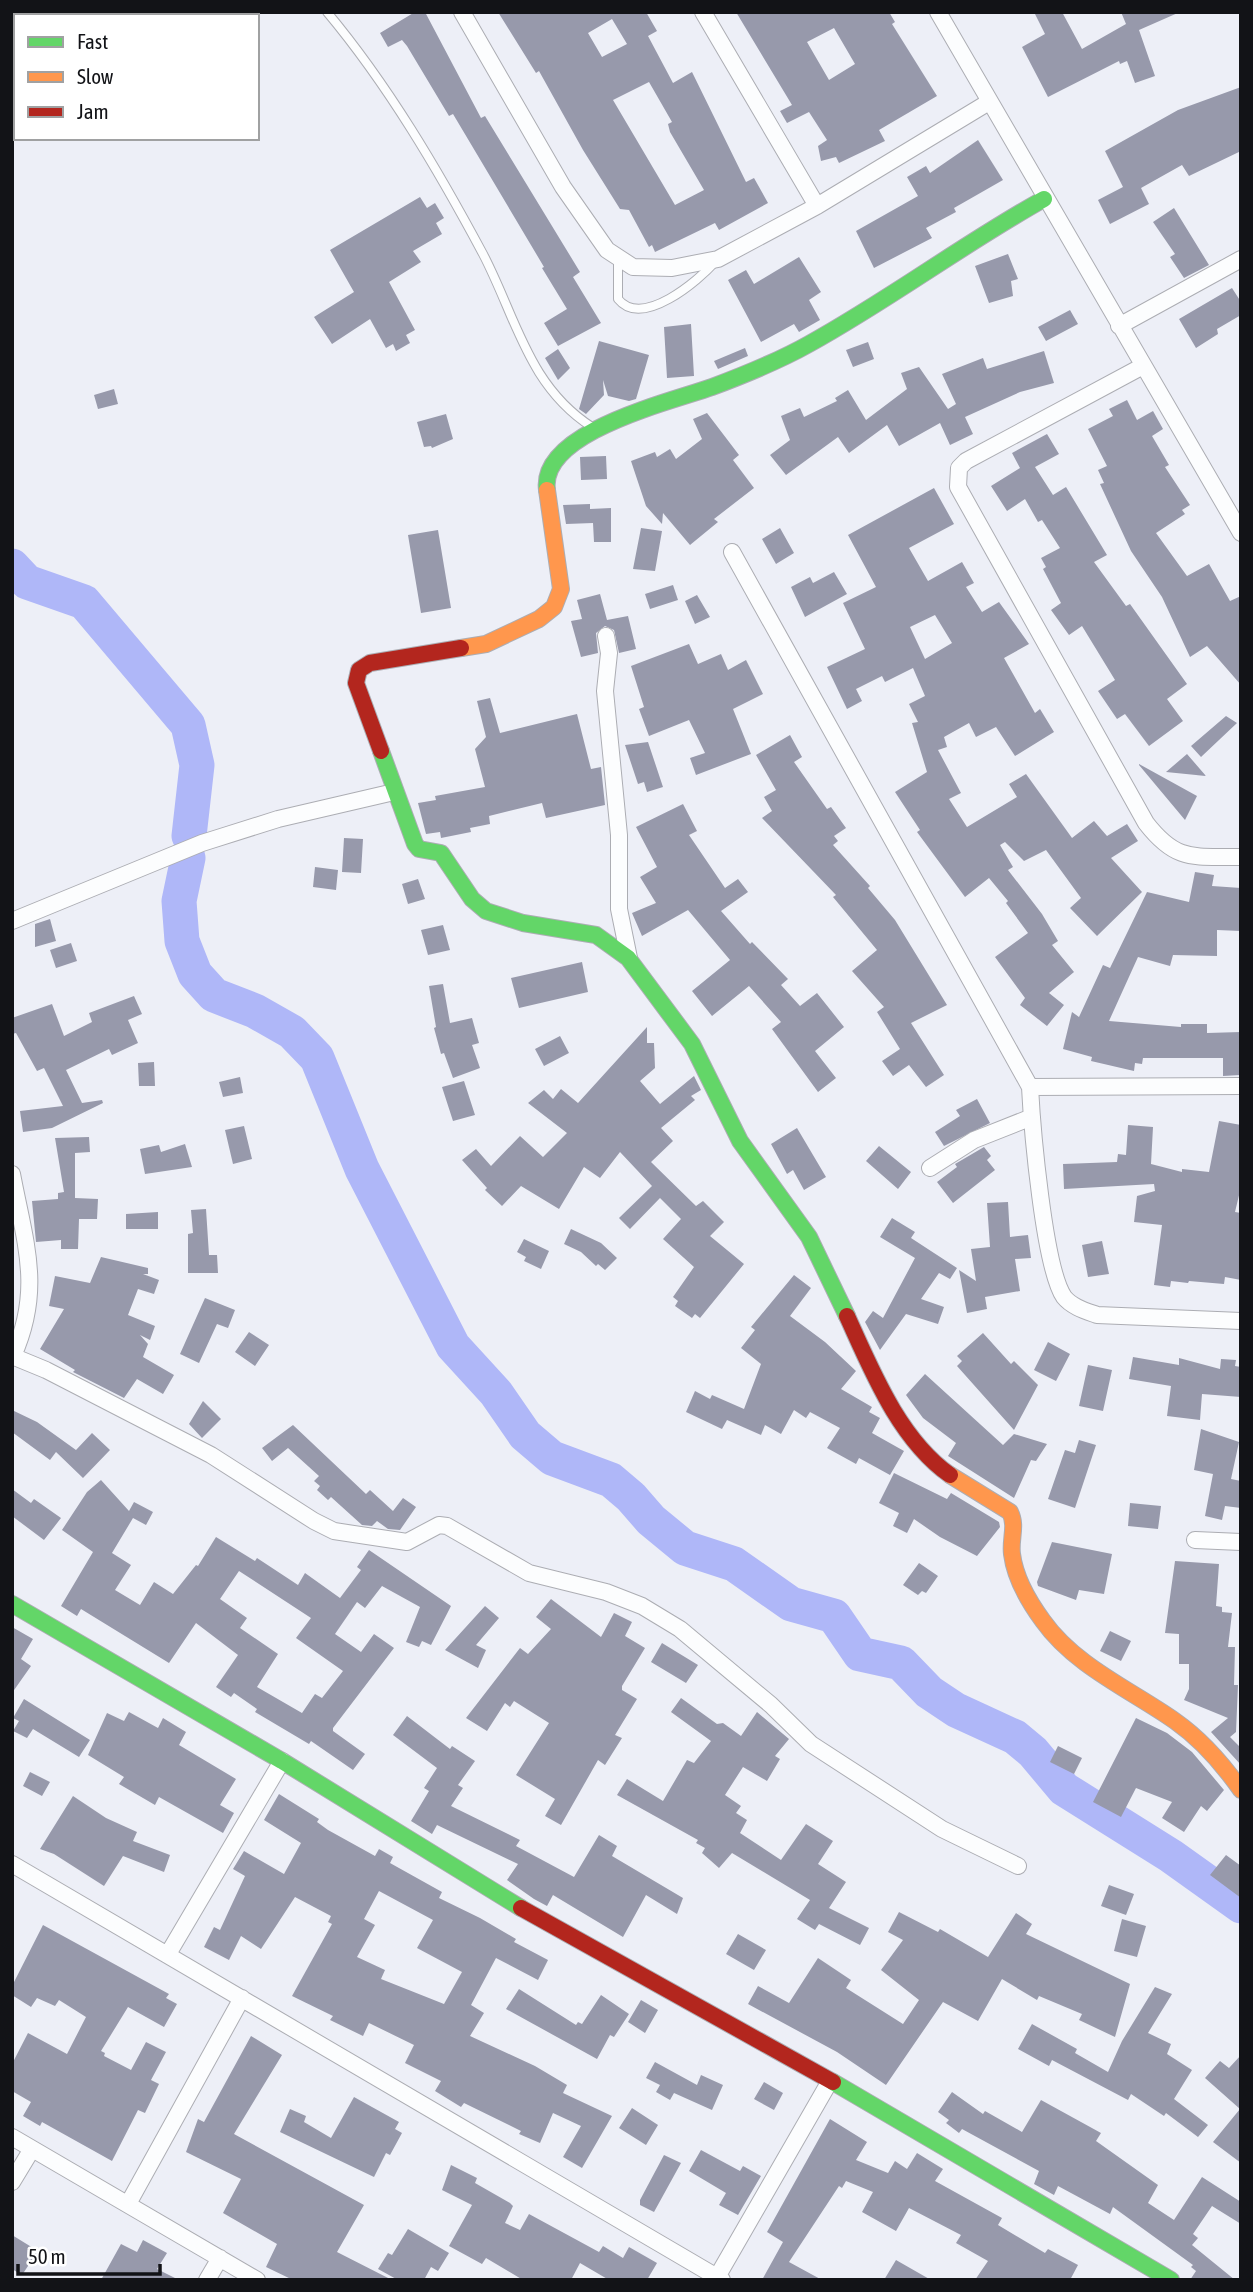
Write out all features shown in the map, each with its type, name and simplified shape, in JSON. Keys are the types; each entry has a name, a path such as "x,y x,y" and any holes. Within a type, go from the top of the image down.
{"street":[{"path":"462,12 563,187 607,250 618,260 633,267 649,269 694,265 718,259 817,206 989,102"},
{"path":"703,12 817,206"},
{"path":"939,13 1044,199 1241,533"},
{"path":"1044,199 978,236 808,345 724,382 594,429 573,442 556,459 547,475 561,589 554,607 539,620 493,642 362,666 356,674 356,683 415,844 419,849 441,853 463,889 485,911 506,918 590,932 606,938 630,960 700,1057 732,1127 747,1152 782,1193 817,1250 898,1421 940,1468 1010,1512 1016,1523 1012,1552 1029,1601 1050,1630 1195,1738 1232,1776 1241,1790"},
{"path":"1119,326 1241,260"},
{"path":"1143,366 966,461 959,468 958,487 1146,823 1163,844 1180,854 1241,857"},
{"path":"732,552 1030,1087 1052,1264 1065,1298 1079,1308 1097,1315 1241,1321"},
{"path":"606,636 609,653 605,691 619,835 619,909 630,960"},
{"path":"12,921 202,843 278,818 394,792"},
{"path":"1030,1087 1241,1086"},
{"path":"930,1168 974,1140 1032,1117"},
{"path":"12,1174 31,1287 23,1332 13,1356 56,1375 211,1455 334,1531 407,1542 439,1525 447,1525 529,1573 581,1584 642,1606 680,1629 715,1657 811,1744 942,1829 1018,1866"},
{"path":"1195,1540 1241,1542"},
{"path":"12,1604 282,1761 513,1902 830,2081 1171,2280"},
{"path":"168,1954 282,1761"},
{"path":"12,1864 720,2278 830,2081"},
{"path":"128,2204 243,1998"},
{"path":"12,2137 257,2280"},
{"path":"12,2182 32,2149"},
{"path":"207,2280 220,2258"}],"lane":[{"path":"327,12 390,94 482,253 515,331 538,369 569,412 594,429"},
{"path":"618,260 618,299 629,309 639,309 675,295 701,277 718,259"}],"building":[{"path":"415,12 425,12 481,118 485,116 580,272 573,277 601,323 558,346 544,323 567,309 542,268 544,267 453,114 449,116 407,46 402,40 388,47 380,33"},
{"path":"498,12 646,12 657,31 648,36 673,83 692,72 746,182 754,178 768,203 719,230 715,223 655,252 652,245 649,247 629,210 620,209 539,71 536,73","holes":["612,19 627,44 602,57 588,33","649,82 672,122 668,124 670,132 704,190 675,205 613,100"]},
{"path":"736,12 889,12 895,22 892,24 937,96 879,130 885,141 839,163 836,157 821,161 818,146 827,140 809,112 787,123 780,111 792,105","holes":["834,28 855,64 829,80 807,42"]},
{"path":"1034,12 1062,12 1082,49 1126,24 1121,12 1180,12 1139,30 1155,76 1135,83 1127,61 1120,64 1119,61 1048,97 1022,47 1045,34"},
{"path":"1241,87 1241,151 1189,176 1182,165 1141,188 1149,204 1110,224 1098,200 1123,187 1105,151 1178,110"},
{"path":"978,140 1003,180 954,208 956,212 926,228 932,238 874,268 856,231 918,196 907,177 926,166 930,173"},
{"path":"420,197 427,208 435,203 444,218 436,223 442,234 413,251 421,262 389,282 415,330 406,335 410,343 396,351 393,344 386,348 370,319 332,344 314,317 354,292 330,250"},
{"path":"1174,208 1209,265 1184,278 1170,257 1175,254 1153,222"},
{"path":"1008,254 1018,279 1011,281 1013,296 989,303 975,266"},
{"path":"799,257 821,292 809,300 820,320 799,332 794,324 761,342 728,280 746,270 754,284"},
{"path":"1232,288 1241,302 1241,315 1217,329 1218,334 1196,348 1179,319"},
{"path":"1070,310 1078,324 1046,341 1038,327"},
{"path":"691,324 694,376 667,378 664,327"},
{"path":"599,341 649,355 636,399 629,401 608,396 603,380 604,395 586,414 579,409"},
{"path":"868,342 874,359 853,367 846,350"},
{"path":"745,348 748,356 718,369 714,361"},
{"path":"558,349 570,368 558,380 545,358"},
{"path":"1044,351 1054,383 1020,392 965,417 973,434 950,445 940,423 899,446 887,425 849,453 838,437 786,475 770,455 790,440 781,416 800,408 804,417 837,401 835,398 848,390 866,420 907,389 901,373 919,367 948,409 956,404 942,374 983,358 987,369"},
{"path":"114,389 118,404 98,409 94,395"},
{"path":"1127,400 1137,420 1153,411 1163,429 1152,436 1169,465 1165,467 1190,505 1182,510 1185,514 1156,533 1187,576 1209,564 1230,601 1241,596 1241,685 1207,646 1190,657 1162,597 1131,551 1100,484 1104,483 1098,470 1107,466 1088,429 1113,416 1109,409"},
{"path":"707,413 739,455 733,460 754,488 714,519 718,522 690,545 663,513 662,524 646,506 631,461 655,452 657,457 670,449 676,459 702,439 693,419"},
{"path":"446,414 453,439 432,448 424,447 417,422"},
{"path":"1047,434 1059,454 1035,467 1053,495 1066,487 1107,555 1094,562 1126,606 1130,604 1187,684 1167,699 1183,721 1149,746 1125,714 1117,719 1098,691 1115,680 1082,626 1069,635 1051,610 1061,603 1043,569 1046,567 1041,558 1060,548 1042,520 1038,522 1025,499 1007,511 991,486 1020,468 1012,453"},
{"path":"606,456 607,479 581,480 580,457"},
{"path":"934,488 954,524 909,548 928,581 962,562 974,583 966,587 982,612 999,602 1029,644 1004,658 1035,713 1040,709 1054,732 1015,756 996,727 976,737 969,723 944,737 947,747 938,750 961,793 949,799 967,827 1017,797 1009,784 1026,774 1072,838 1094,821 1107,836 1127,824 1138,841 1111,858 1142,892 1097,936 1070,908 1081,898 1046,850 1024,861 1005,842 1000,845 1013,867 1008,870 1042,914 1058,941 1052,945 1074,972 1049,993 1064,1005 1047,1026 1020,1005 1025,998 995,957 1028,933 1006,903 1008,901 989,878 965,897 917,832 920,830 895,792 927,772 912,723 918,722 909,704 925,696 913,668 885,682 882,676 856,689 862,701 847,709 827,667 865,649 843,603 876,587 848,535","holes":["935,615 952,643 925,659 910,627"]},
{"path":"590,504 590,509 611,508 611,542 594,542 593,523 566,524 563,505"},
{"path":"641,528 662,531 655,571 633,569"},
{"path":"780,528 794,553 776,564 762,539"},
{"path":"438,530 451,608 421,613 408,535"},
{"path":"834,572 847,594 805,617 791,587 810,577 813,583"},
{"path":"673,585 678,600 650,609 645,594"},
{"path":"600,594 607,620 628,616 636,649 619,653 614,630 605,626 596,633 598,653 581,657 571,621 582,619 577,600"},
{"path":"697,595 710,617 695,624 685,601"},
{"path":"689,644 698,664 721,654 728,670 746,660 763,694 733,709 751,754 696,775 690,758 705,753 689,720 649,736 639,709 644,707 631,666"},
{"path":"490,698 500,733 577,714 591,769 601,767 605,805 546,818 542,803 489,816 490,824 470,828 471,832 441,838 440,832 426,834 418,803 436,800 435,796 485,787 475,749 486,737 477,701"},
{"path":"1226,716 1237,723 1201,757 1191,746"},
{"path":"790,735 802,757 794,762 827,809 831,807 846,828 834,836 838,841 833,845 870,886 868,888 895,920 947,1005 911,1023 944,1075 926,1087 909,1065 893,1076 882,1061 900,1049 877,1012 884,1007 852,971 877,950 833,897 836,895 762,818 772,811 764,797 776,790 756,755"},
{"path":"648,742 663,787 647,792 644,782 638,784 625,745"},
{"path":"1187,754 1206,776 1166,772"},
{"path":"1139,765 1197,796 1185,820"},
{"path":"683,804 697,831 689,835 725,888 738,879 748,892 721,911 750,944 752,942 788,979 781,985 800,1006 817,993 844,1027 815,1051 836,1078 818,1092 772,1029 781,1022 749,986 712,1016 692,991 730,960 688,910 642,936 632,913 656,903 640,877 657,867 636,827"},
{"path":"344,838 363,839 361,873 342,872"},
{"path":"315,867 338,870 336,890 313,887"},
{"path":"1195,872 1214,875 1212,886 1241,888 1241,931 1217,930 1217,956 1173,955 1170,966 1138,957 1109,1021 1181,1027 1181,1024 1207,1024 1207,1033 1241,1032 1240,1075 1223,1076 1223,1058 1143,1058 1142,1064 1135,1063 1134,1071 1091,1061 1092,1057 1063,1049 1072,1012 1079,1017 1103,965 1110,968 1147,892 1189,902"},
{"path":"418,879 425,899 408,904 402,884"},
{"path":"50,919 56,941 35,947 35,924"},
{"path":"443,925 450,950 428,955 421,930"},
{"path":"71,943 77,961 56,968 50,950"},
{"path":"582,962 588,992 519,1008 511,978"},
{"path":"443,984 450,1023 472,1018 479,1043 472,1045 480,1068 453,1078 444,1053 441,1054 434,1028 436,1027 429,986"},
{"path":"134,996 142,1014 128,1020 138,1043 112,1055 109,1049 66,1070 82,1103 102,1100 103,1103 52,1128 23,1132 20,1111 63,1106 44,1068 37,1071 16,1033 12,1034 12,1018 52,1004 64,1036 92,1022 89,1013"},
{"path":"647,1027 647,1043 654,1043 655,1068 640,1081 660,1104 694,1076 701,1090 691,1096 695,1100 661,1128 673,1141 651,1162 696,1206 703,1201 724,1222 710,1236 744,1264 700,1318 695,1314 692,1318 675,1306 678,1301 673,1297 694,1267 663,1239 681,1219 660,1198 630,1229 619,1218 652,1186 620,1152 600,1178 584,1167 559,1209 521,1186 502,1206 485,1190 487,1188 462,1160 476,1149 491,1166 520,1136 543,1157 567,1133 528,1103 544,1090 553,1099 561,1089 578,1103"},
{"path":"560,1036 569,1053 544,1066 535,1049"},
{"path":"154,1062 155,1086 139,1086 138,1063"},
{"path":"240,1077 243,1093 223,1097 219,1082"},
{"path":"464,1081 475,1115 453,1121 442,1087"},
{"path":"977,1099 990,1123 944,1146 935,1132 960,1116 956,1110"},
{"path":"1219,1121 1241,1125 1241,1187 1235,1212 1241,1213 1241,1280 1225,1277 1224,1284 1171,1281 1170,1287 1154,1285 1162,1225 1134,1222 1137,1196 1155,1191 1154,1184 1064,1189 1063,1164 1117,1162 1118,1154 1126,1155 1128,1125 1153,1127 1151,1164 1182,1172 1182,1169 1209,1172"},
{"path":"244,1126 252,1159 233,1164 225,1130"},
{"path":"797,1128 826,1177 804,1190 793,1170 787,1174 771,1144"},
{"path":"89,1137 90,1152 75,1153 75,1198 98,1199 97,1219 79,1219 78,1249 61,1249 61,1240 36,1242 32,1201 58,1199 58,1193 64,1192 55,1138"},
{"path":"185,1144 192,1167 145,1174 140,1149 159,1145 161,1152"},
{"path":"879,1146 911,1172 898,1189 866,1161"},
{"path":"984,1147 991,1156 987,1160 995,1170 953,1203 937,1182 957,1167 955,1164"},
{"path":"1008,1202 1010,1237 1028,1235 1031,1258 1015,1259 1020,1291 985,1297 987,1309 967,1313 959,1270 976,1281 971,1249 990,1247 987,1203"},
{"path":"206,1209 209,1255 217,1255 218,1273 188,1273 188,1234 193,1233 191,1210"},
{"path":"158,1212 158,1229 126,1229 126,1214"},
{"path":"892,1218 915,1232 911,1238 957,1268 950,1279 939,1273 921,1299 944,1307 938,1324 906,1314 880,1350 865,1322 873,1311 883,1318 915,1258 880,1237"},
{"path":"571,1229 601,1243 617,1258 605,1270 598,1264 596,1266 581,1252 564,1244"},
{"path":"524,1239 549,1251 541,1269 524,1261 526,1257 517,1252"},
{"path":"1102,1241 1109,1274 1088,1277 1082,1245"},
{"path":"101,1257 148,1268 148,1274 143,1274 159,1280 154,1294 138,1289 128,1315 155,1326 150,1340 140,1335 148,1344 143,1357 174,1375 163,1394 137,1379 124,1398 73,1372 75,1370 40,1349 64,1309 49,1306 55,1276 90,1283"},
{"path":"794,1275 811,1288 790,1316 825,1342 856,1371 841,1389 872,1407 869,1412 880,1418 872,1433 904,1451 890,1475 859,1458 856,1464 827,1448 840,1428 810,1412 806,1418 794,1410 781,1434 765,1425 761,1435 727,1420 722,1429 686,1412 695,1391 710,1399 712,1395 744,1409 761,1364 741,1348 755,1330 751,1327"},
{"path":"205,1298 235,1310 228,1328 217,1324 199,1363 180,1354"},
{"path":"249,1332 269,1345 255,1366 235,1352"},
{"path":"983,1333 1011,1364 1014,1361 1038,1385 1014,1430 957,1366 962,1361 957,1356"},
{"path":"1048,1342 1070,1354 1056,1381 1034,1370"},
{"path":"1133,1357 1179,1365 1179,1358 1220,1369 1221,1359 1236,1360 1235,1366 1241,1367 1241,1397 1202,1394 1200,1420 1167,1416 1171,1386 1129,1379"},
{"path":"1088,1365 1112,1370 1103,1411 1079,1406"},
{"path":"925,1374 1003,1445 1014,1434 1047,1444 1036,1461 1031,1460 1014,1498 948,1456 956,1443 923,1418 906,1395"},
{"path":"203,1401 221,1419 202,1438 189,1424"},
{"path":"12,1410 37,1422 76,1450 92,1433 110,1450 83,1478 56,1452 50,1460 12,1432"},
{"path":"293,1425 366,1494 370,1490 393,1511 403,1498 416,1507 400,1530 388,1529 377,1521 372,1526 362,1525 331,1497 328,1500 317,1490 320,1486 314,1481 319,1476 288,1448 272,1461 262,1448"},
{"path":"1201,1429 1239,1442 1231,1479 1241,1481 1241,1508 1225,1506 1222,1520 1205,1516 1213,1474 1194,1470"},
{"path":"1079,1440 1096,1445 1075,1508 1048,1499 1065,1450 1075,1453"},
{"path":"894,1473 947,1499 951,1493 999,1522 1000,1527 977,1556 940,1537 914,1519 907,1533 893,1526 899,1513 879,1503"},
{"path":"101,1480 129,1511 134,1502 153,1512 146,1525 133,1518 112,1553 131,1565 115,1590 140,1605 154,1582 173,1594 196,1565 198,1566 216,1537 255,1561 257,1558 298,1585 305,1573 340,1598 361,1570 357,1567 369,1550 451,1606 431,1645 422,1641 419,1647 406,1642 420,1607 382,1586 365,1608 357,1602 335,1634 361,1652 374,1634 394,1648 333,1728 333,1731 365,1754 353,1770 311,1741 309,1744 255,1712 257,1709 234,1693 231,1697 216,1687 238,1655 196,1623 169,1663 81,1609 77,1616 61,1606 93,1552 62,1530 87,1492","holes":["239,1571 311,1618 296,1638 343,1671 322,1698 315,1694 302,1713 257,1687 278,1654 240,1628 247,1618 220,1599"]},
{"path":"12,1489 31,1503 34,1499 61,1518 44,1540 12,1516"},
{"path":"1130,1503 1161,1506 1158,1529 1128,1526"},
{"path":"1052,1542 1112,1554 1104,1594 1079,1590 1076,1600 1038,1586 1037,1582"},
{"path":"1175,1561 1219,1564 1216,1606 1222,1607 1222,1612 1232,1613 1228,1647 1235,1647 1234,1685 1238,1685 1236,1732 1230,1737 1241,1748 1241,1765 1211,1732 1228,1718 1184,1700 1189,1689 1189,1664 1179,1664 1179,1634 1165,1633"},
{"path":"919,1563 938,1576 926,1593 922,1591 918,1595 903,1585"},
{"path":"551,1599 601,1637 614,1613 632,1622 625,1636 645,1648 622,1686 622,1690 637,1699 615,1735 622,1738 605,1765 598,1760 561,1825 545,1816 555,1799 516,1775 549,1723 514,1701 510,1707 505,1703 487,1731 466,1718 520,1648 528,1654 551,1629 536,1617"},
{"path":"485,1606 499,1618 476,1645 486,1650 478,1668 445,1650"},
{"path":"12,1627 33,1639 21,1659 31,1666 12,1693"},
{"path":"1110,1631 1131,1641 1121,1661 1100,1651"},
{"path":"662,1643 698,1665 686,1683 651,1662"},
{"path":"681,1698 717,1724 723,1723 741,1736 757,1712 789,1739 775,1756 780,1759 767,1781 743,1767 725,1795 741,1806 736,1813 747,1820 740,1833 781,1860 806,1824 833,1841 818,1864 846,1882 829,1908 869,1928 860,1945 819,1924 815,1930 797,1919 810,1900 732,1853 719,1868 702,1853 705,1848 696,1843 698,1840 617,1795 627,1779 663,1801 687,1760 694,1763 711,1741 671,1712"},
{"path":"24,1699 90,1740 79,1757 33,1729 27,1738 13,1731 19,1721 13,1718"},
{"path":"129,1712 158,1728 163,1718 186,1732 179,1745 236,1779 220,1805 234,1813 223,1833 159,1797 155,1805 119,1784 124,1777 88,1755 107,1713 124,1721"},
{"path":"407,1716 450,1749 452,1746 475,1761 458,1785 463,1788 451,1806 520,1840 516,1846 574,1877 599,1835 617,1846 612,1856 683,1898 677,1914 646,1895 623,1937 553,1895 547,1906 534,1899 507,1880 518,1864 437,1825 432,1834 411,1821 429,1791 424,1788 437,1768 393,1735"},
{"path":"1136,1718 1167,1733 1192,1752 1224,1790 1207,1811 1201,1806 1184,1832 1162,1818 1172,1802 1136,1788 1121,1817 1093,1802"},
{"path":"1058,1746 1082,1758 1074,1774 1050,1762"},
{"path":"30,1772 50,1782 42,1796 23,1786"},
{"path":"279,1794 319,1819 317,1822 328,1830 375,1856 379,1849 393,1857 390,1863 442,1892 439,1898 480,1918 516,1939 514,1942 548,1960 538,1980 496,1958 471,2005 484,2013 470,2036 535,2066 567,2085 563,2093 612,2116 582,2168 563,2157 581,2126 553,2113 540,2143 519,2134 521,2131 464,2103 461,2107 435,2091 441,2081 405,2063 414,2045 369,2023 363,2036 330,2020 333,2016 292,1996 332,1924 328,1922 331,1916 295,1897 261,1949 241,1936 229,1960 204,1947 214,1927 220,1930 245,1876 233,1869 244,1851 284,1874 301,1843 264,1820","holes":["379,1891 433,1920 417,1948 462,1972 444,2004 381,1979 385,1970 357,1957 375,1925 364,1919"]},
{"path":"73,1796 106,1818 137,1832 133,1841 170,1855 164,1872 123,1856 104,1886 54,1854 40,1849"},
{"path":"1226,1855 1241,1866 1241,1898 1210,1875"},
{"path":"1109,1885 1134,1894 1126,1915 1101,1906"},
{"path":"899,1912 938,1932 940,1929 988,1957 1016,1913 1032,1924 1026,1934 1130,1984 1115,2037 1079,2020 1082,2014 1039,1996 1037,2000 1002,1979 978,2021 943,2002 886,2085 837,2052 748,2004 758,1986 789,2003 818,1958 851,1980 846,1988 903,2024 919,2000 881,1970 903,1940 888,1932"},
{"path":"1122,1919 1146,1926 1137,1957 1114,1951"},
{"path":"43,1925 169,1994 166,1998 177,2004 164,2027 128,2007 101,2051 105,2053 104,2056 131,2070 146,2042 166,2052 151,2080 159,2084 145,2113 138,2110 112,2161 42,2122 40,2126 23,2116 31,2102 12,2091 12,2064 28,2033 67,2054 86,2017 59,2000 55,2006 37,1998 31,2007 12,1995 12,1986"},
{"path":"738,1934 766,1950 754,1970 726,1954"},
{"path":"1155,1987 1172,1994 1148,2033 1171,2044 1167,2054 1192,2070 1174,2099 1208,2125 1198,2137 1166,2113 1164,2116 1131,2094 1128,2100 1052,2060 1049,2066 1018,2049 1032,2024 1077,2049 1075,2053 1108,2072 1122,2041"},
{"path":"519,1989 576,2025 578,2022 582,2024 601,1995 629,2014 614,2037 610,2035 597,2059 506,2009"},
{"path":"641,2000 658,2010 645,2033 628,2022"},
{"path":"251,2036 282,2055 234,2134 364,2205 337,2252 392,2280 293,2280 266,2267 277,2244 223,2213 241,2179 186,2152 198,2119 204,2122"},
{"path":"1241,2055 1241,2163 1213,2142 1240,2109 1205,2078 1220,2061 1229,2068"},
{"path":"655,2062 697,2085 701,2075 723,2085 712,2110 674,2093 670,2100 656,2092 660,2085 646,2078"},
{"path":"764,2082 783,2093 774,2110 754,2099"},
{"path":"952,2092 983,2114 985,2111 1022,2132 1041,2100 1101,2133 1096,2141 1158,2185 1148,2203 1174,2220 1202,2177 1241,2202 1241,2224 1212,2206 1193,2234 1198,2238 1192,2245 1235,2280 1190,2280 1196,2271 1191,2267 1193,2265 1113,2207 1110,2214 1058,2186 1054,2195 1034,2184 1039,2171 962,2129 959,2133 946,2123 949,2120 938,2112"},
{"path":"354,2097 399,2122 395,2129 402,2133 390,2155 386,2153 374,2177 280,2132 290,2109 306,2116 304,2122 331,2138"},
{"path":"632,2108 658,2125 646,2145 619,2128"},
{"path":"830,2119 867,2142 856,2160 888,2173 895,2161 907,2169 917,2153 943,2169 935,2181 1002,2218 998,2225 1045,2253 1048,2249 1078,2265 1070,2280 975,2280 988,2261 956,2243 961,2235 909,2208 896,2231 862,2212 873,2192 846,2181 842,2188 839,2186 789,2262 822,2280 762,2280 783,2242 767,2232"},
{"path":"701,2150 740,2171 743,2166 761,2176 738,2215 719,2205 726,2193 689,2171"},
{"path":"664,2155 681,2163 654,2212 640,2205 640,2200"},
{"path":"451,2165 477,2178 475,2183 513,2206 505,2223 520,2230 529,2214 599,2252 603,2246 623,2258 629,2247 657,2263 647,2280 609,2280 580,2263 571,2280 523,2280 486,2258 482,2264 449,2246 472,2205 442,2190"},
{"path":"408,2229 449,2253 438,2271 431,2267 424,2280 398,2280 378,2269 388,2253 392,2255"},
{"path":"12,2235 38,2251 22,2275 12,2269"},
{"path":"143,2240 167,2253 157,2269 179,2280 101,2280 121,2244 137,2252"},
{"path":"896,2260 931,2280 884,2280"}],"waterway":[{"path":"12,566 27,582 84,602 188,725 197,765 189,836"},
{"path":"188,858 179,901 182,941 195,974 214,995 255,1011 292,1032 317,1058 362,1169 453,1346 496,1393 525,1435 552,1458 611,1480 631,1497 651,1520 685,1548 734,1564 791,1604 834,1616 860,1654 901,1663 929,1692 956,1710 1015,1737 1033,1752 1064,1789 1171,1856 1241,1906"}],"traffic: fast":[{"path":"547,490 550,470 564,452 585,436 611,422 724,382 798,350 1044,199"},
{"path":"381,751 415,844 419,849 441,853 472,899 486,911 523,923 596,935 628,958 692,1044 740,1141 809,1237 847,1316"},
{"path":"12,1604 282,1761 521,1908"},
{"path":"833,2082 1171,2280"}],"traffic: slow":[{"path":"461,648 486,644 539,619 554,607 561,589 547,490"},
{"path":"950,1475 1010,1512 1013,1522 1012,1554 1016,1572 1033,1606 1056,1637 1087,1664 1185,1728 1211,1753 1241,1790"}],"traffic: jam":[{"path":"381,751 356,683 359,670 370,663 461,648"},
{"path":"847,1316 889,1403 916,1443 950,1475"},
{"path":"521,1908 833,2082"}]}
